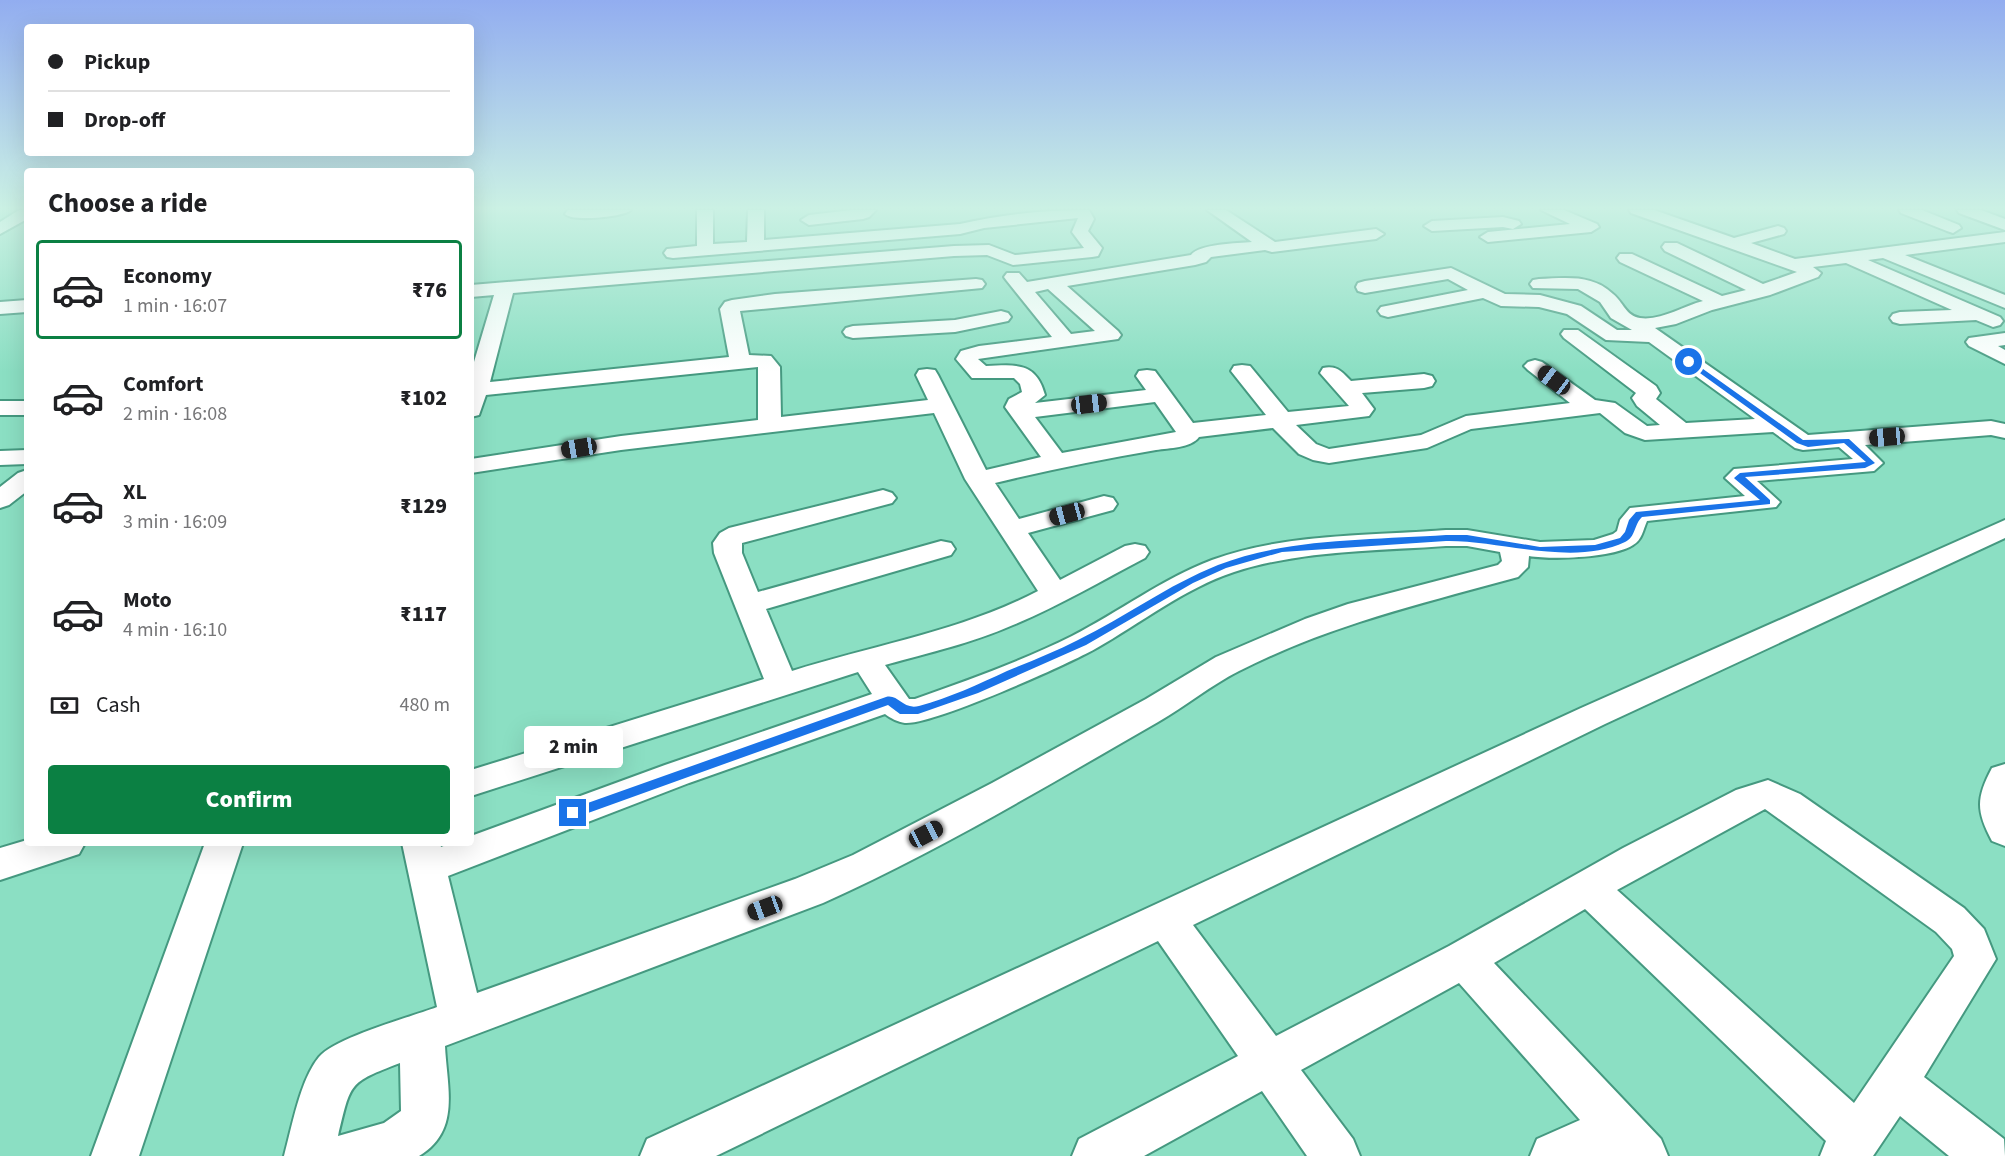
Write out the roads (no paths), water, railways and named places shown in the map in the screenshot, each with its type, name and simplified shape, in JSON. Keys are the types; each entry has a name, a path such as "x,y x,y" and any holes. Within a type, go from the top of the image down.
{"street":[{"path":"474,291 782,264"},
{"path":"963,264 1024,346"},
{"path":"1005,264 1007,269 1066,341"},
{"path":"1104,264 1113,273"},
{"path":"1023,288 1170,264"},
{"path":"1639,264 1720,302"},
{"path":"1706,264 1763,291"},
{"path":"1365,287 1451,273 1502,300 1540,301 1574,310 1613,336 1645,330 1720,302 1763,291 1812,273 1794,264"},
{"path":"1864,264 1996,321"},
{"path":"1913,264 2000,297"},
{"path":"760,266 767,301"},
{"path":"718,269 732,306 730,309 740,362"},
{"path":"1052,283 1112,334 979,352 967,356 980,373 1012,370 1025,376 1034,395 1017,404 1019,412 1056,461"},
{"path":"732,306 767,301 976,284"},
{"path":"1539,284 1582,284 1608,298 1618,314 1645,330 1803,443 1991,428 2005,431"},
{"path":"505,288 474,389 757,360 767,362 770,425"},
{"path":"1388,311 1486,292"},
{"path":"1945,299 2000,297"},
{"path":"0,308 24,306"},
{"path":"853,332 955,326 1001,317"},
{"path":"1900,318 1996,321"},
{"path":"1571,334 1648,391 1649,393 1643,398 1645,401 1681,430"},
{"path":"2005,339 1976,342 2005,358"},
{"path":"1535,366 1590,408"},
{"path":"1242,371 1307,450 1320,456 1427,441 1466,423 1590,408 1605,407 1641,432 1776,425"},
{"path":"927,375 978,479 1055,595"},
{"path":"1187,431 1361,411 1362,406 1338,381 1424,381"},
{"path":"978,479 1056,461 1177,440 1188,436 1187,431 1153,386 1019,412"},
{"path":"474,466 590,447 941,405"},
{"path":"0,408 24,408"},
{"path":"866,660 890,700 904,711 918,710 974,690 1082,643 1190,581 1223,566 1259,555 1282,549 1446,538 1467,538 1514,547 1551,550 1595,548 1623,540 1630,533 1633,520 1640,514 1767,502 1739,476 1865,466 1871,463 1846,441"},
{"path":"0,458 24,457"},
{"path":"782,685 725,545 728,539 739,534 884,498"},
{"path":"1011,529 1104,504"},
{"path":"673,1154 1582,721 2005,528"},
{"path":"309,1156 327,1087 336,1071 352,1059 809,891 867,866 1130,723 1227,664 1316,626 1358,611 1508,570 1514,567 1516,561 1514,547"},
{"path":"749,604 941,549"},
{"path":"474,782 782,685 943,639 1000,620 1055,595 1135,552"},
{"path":"474,839 677,774 890,700"},
{"path":"2005,777 1997,800 1997,817 2005,831"},
{"path":"1096,1156 1464,959 1588,887 1749,800 1768,794 1777,797 1950,920 1973,945 1975,959 1895,1083 1850,1147 1588,887"},
{"path":"0,864 57,846"},
{"path":"115,1156 223,846"},
{"path":"347,1156 400,1141 416,1132 424,1120 442,1025 424,855 452,846"},
{"path":"1165,919 1336,1156"},
{"path":"1464,959 1631,1141"},
{"path":"1895,1083 1987,1156"},
{"path":"1554,1156 1631,1141"}]}
